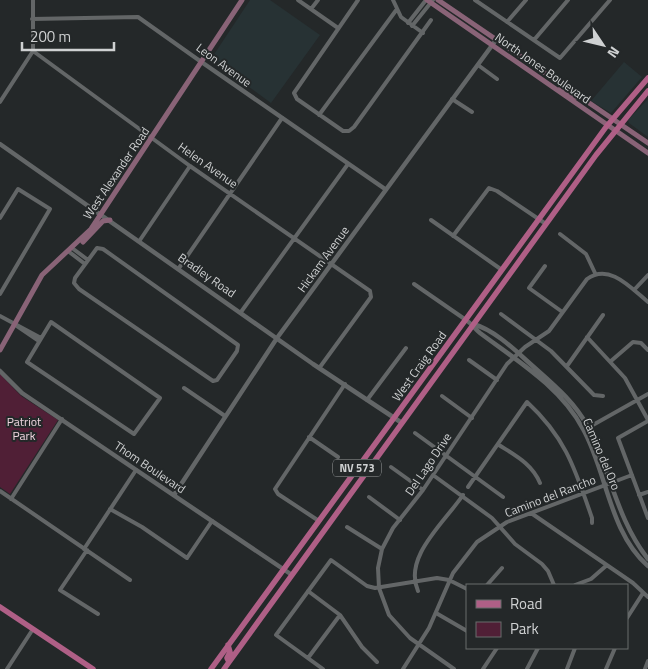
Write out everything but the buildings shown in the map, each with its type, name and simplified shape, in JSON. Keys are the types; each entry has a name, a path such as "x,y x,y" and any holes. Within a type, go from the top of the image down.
{"main road":[{"name":"West Alexander Road","path":"0,350 42,275 57,258 72,248 100,214 242,0"},
{"name":"North Jones Boulevard","path":"438,0 557,90 648,153"},
{"name":"North Jones Boulevard","path":"429,1 586,100 648,143"},
{"path":"550,77 557,90 563,89 586,100"},
{"name":"West Craig Road","path":"211,669 612,119 648,78"},
{"name":"West Craig Road","path":"224,669 561,203 615,130 648,91"},
{"path":"554,198 561,203"},
{"path":"72,248 92,234 103,221 110,220"},
{"path":"0,607 93,669"},
{"path":"235,636 234,648 236,652"},
{"path":"228,645 230,652 227,658 229,662"}],"street":[{"path":"0,102 32,52 33,0"},
{"path":"298,0 338,28"},
{"path":"311,9 318,0"},
{"path":"358,0 294,93 298,99 343,131 349,131 423,33 430,20"},
{"path":"393,0 401,17 423,33"},
{"path":"475,0 482,2 507,22 560,58 610,0"},
{"path":"507,22 526,0"},
{"path":"534,40 568,0"},
{"path":"603,0 606,5"},
{"path":"410,24 429,1"},
{"path":"320,115 397,9"},
{"name":"Leon Avenue","path":"32,20 138,17 385,189"},
{"name":"Hickam Avenue","path":"174,495 277,338 494,42"},
{"name":"Helen Avenue","path":"32,52 372,294 320,367"},
{"path":"478,65 498,79"},
{"path":"452,99 472,112"},
{"path":"180,268 282,118"},
{"name":"Bradley Road","path":"0,144 402,423"},
{"path":"242,312 348,164"},
{"path":"140,240 190,166"},
{"path":"453,236 489,188 497,191 546,224"},
{"path":"0,218 18,189 50,209 0,294"},
{"path":"431,220 502,270"},
{"path":"560,234 586,254 595,273 610,273 648,302"},
{"path":"72,248 87,262"},
{"path":"97,248 238,344 237,351 219,378 213,381 74,283 75,278 87,262 97,248"},
{"path":"546,266 530,288 561,311"},
{"name":"Del Lago Drive","path":"378,588 378,568 382,549 388,534 423,490 513,357 549,331 561,311 587,279 595,273"},
{"path":"634,290 648,275"},
{"path":"414,284 466,320"},
{"path":"501,314 537,340 567,366 594,395 603,396"},
{"path":"567,366 603,315"},
{"path":"0,316 40,340"},
{"name":"Camino del Oro","path":"466,320 480,326 518,353 574,405 631,534 648,559"},
{"path":"51,322 160,398 134,434 27,362 40,340 51,322"},
{"name":"Camino del Oro","path":"473,324 477,331 513,357 558,396 586,429 624,536 648,566"},
{"path":"587,337 611,361 639,400 648,420 618,438 648,518"},
{"path":"611,361 633,342 641,343 648,350"},
{"path":"367,400 406,348"},
{"path":"469,360 496,380"},
{"name":"Thom Boulevard","path":"0,371 22,394 62,419 292,575"},
{"path":"318,521 278,494 275,489 345,384"},
{"path":"184,388 225,416"},
{"path":"586,429 648,394"},
{"path":"442,396 472,418"},
{"path":"468,487 499,445 527,402 557,434 570,457 584,493 592,523"},
{"path":"11,499 62,419"},
{"path":"416,433 503,497"},
{"path":"308,437 338,457"},
{"path":"499,445 527,463 534,470 540,483"},
{"path":"391,466 423,490"},
{"path":"98,614 60,590 136,470"},
{"path":"433,475 463,495 492,518 515,544 542,564 548,571 554,584"},
{"name":"Camino del Rancho","path":"403,669 420,644 436,613 449,580 463,557 477,542 499,526 632,475"},
{"path":"0,492 130,580"},
{"path":"640,495 648,492"},
{"path":"418,591 414,582 415,563 419,554 463,495"},
{"path":"369,497 400,520"},
{"path":"110,509 142,527 187,558 212,522"},
{"path":"531,513 607,565 648,597"},
{"path":"347,527 382,549"},
{"path":"322,669 276,635 330,560 367,586 378,588 438,578 449,580 466,589"},
{"path":"580,584 592,579 607,565"},
{"path":"488,584 502,568"},
{"path":"378,588 389,615 398,627 454,669"},
{"path":"308,591 340,615 362,647 377,662"},
{"path":"628,616 643,593"},
{"path":"436,613 466,630"},
{"path":"308,658 340,615"},
{"path":"7,669 34,629"},
{"path":"483,669 496,649"},
{"path":"527,669 537,649"},
{"path":"567,669 576,649"},
{"path":"606,669 615,649"},
{"path":"645,669 648,661"}],"shaded area":[{"path":"250,0 270,0 320,35 271,103 211,59"},
{"path":"624,62 642,77 611,113 591,101"},
{"path":"648,99 648,137 629,123 628,120"}],"green space":[{"name":"Patriot Park","path":"0,374 21,396 58,420 10,494 0,487"}]}
